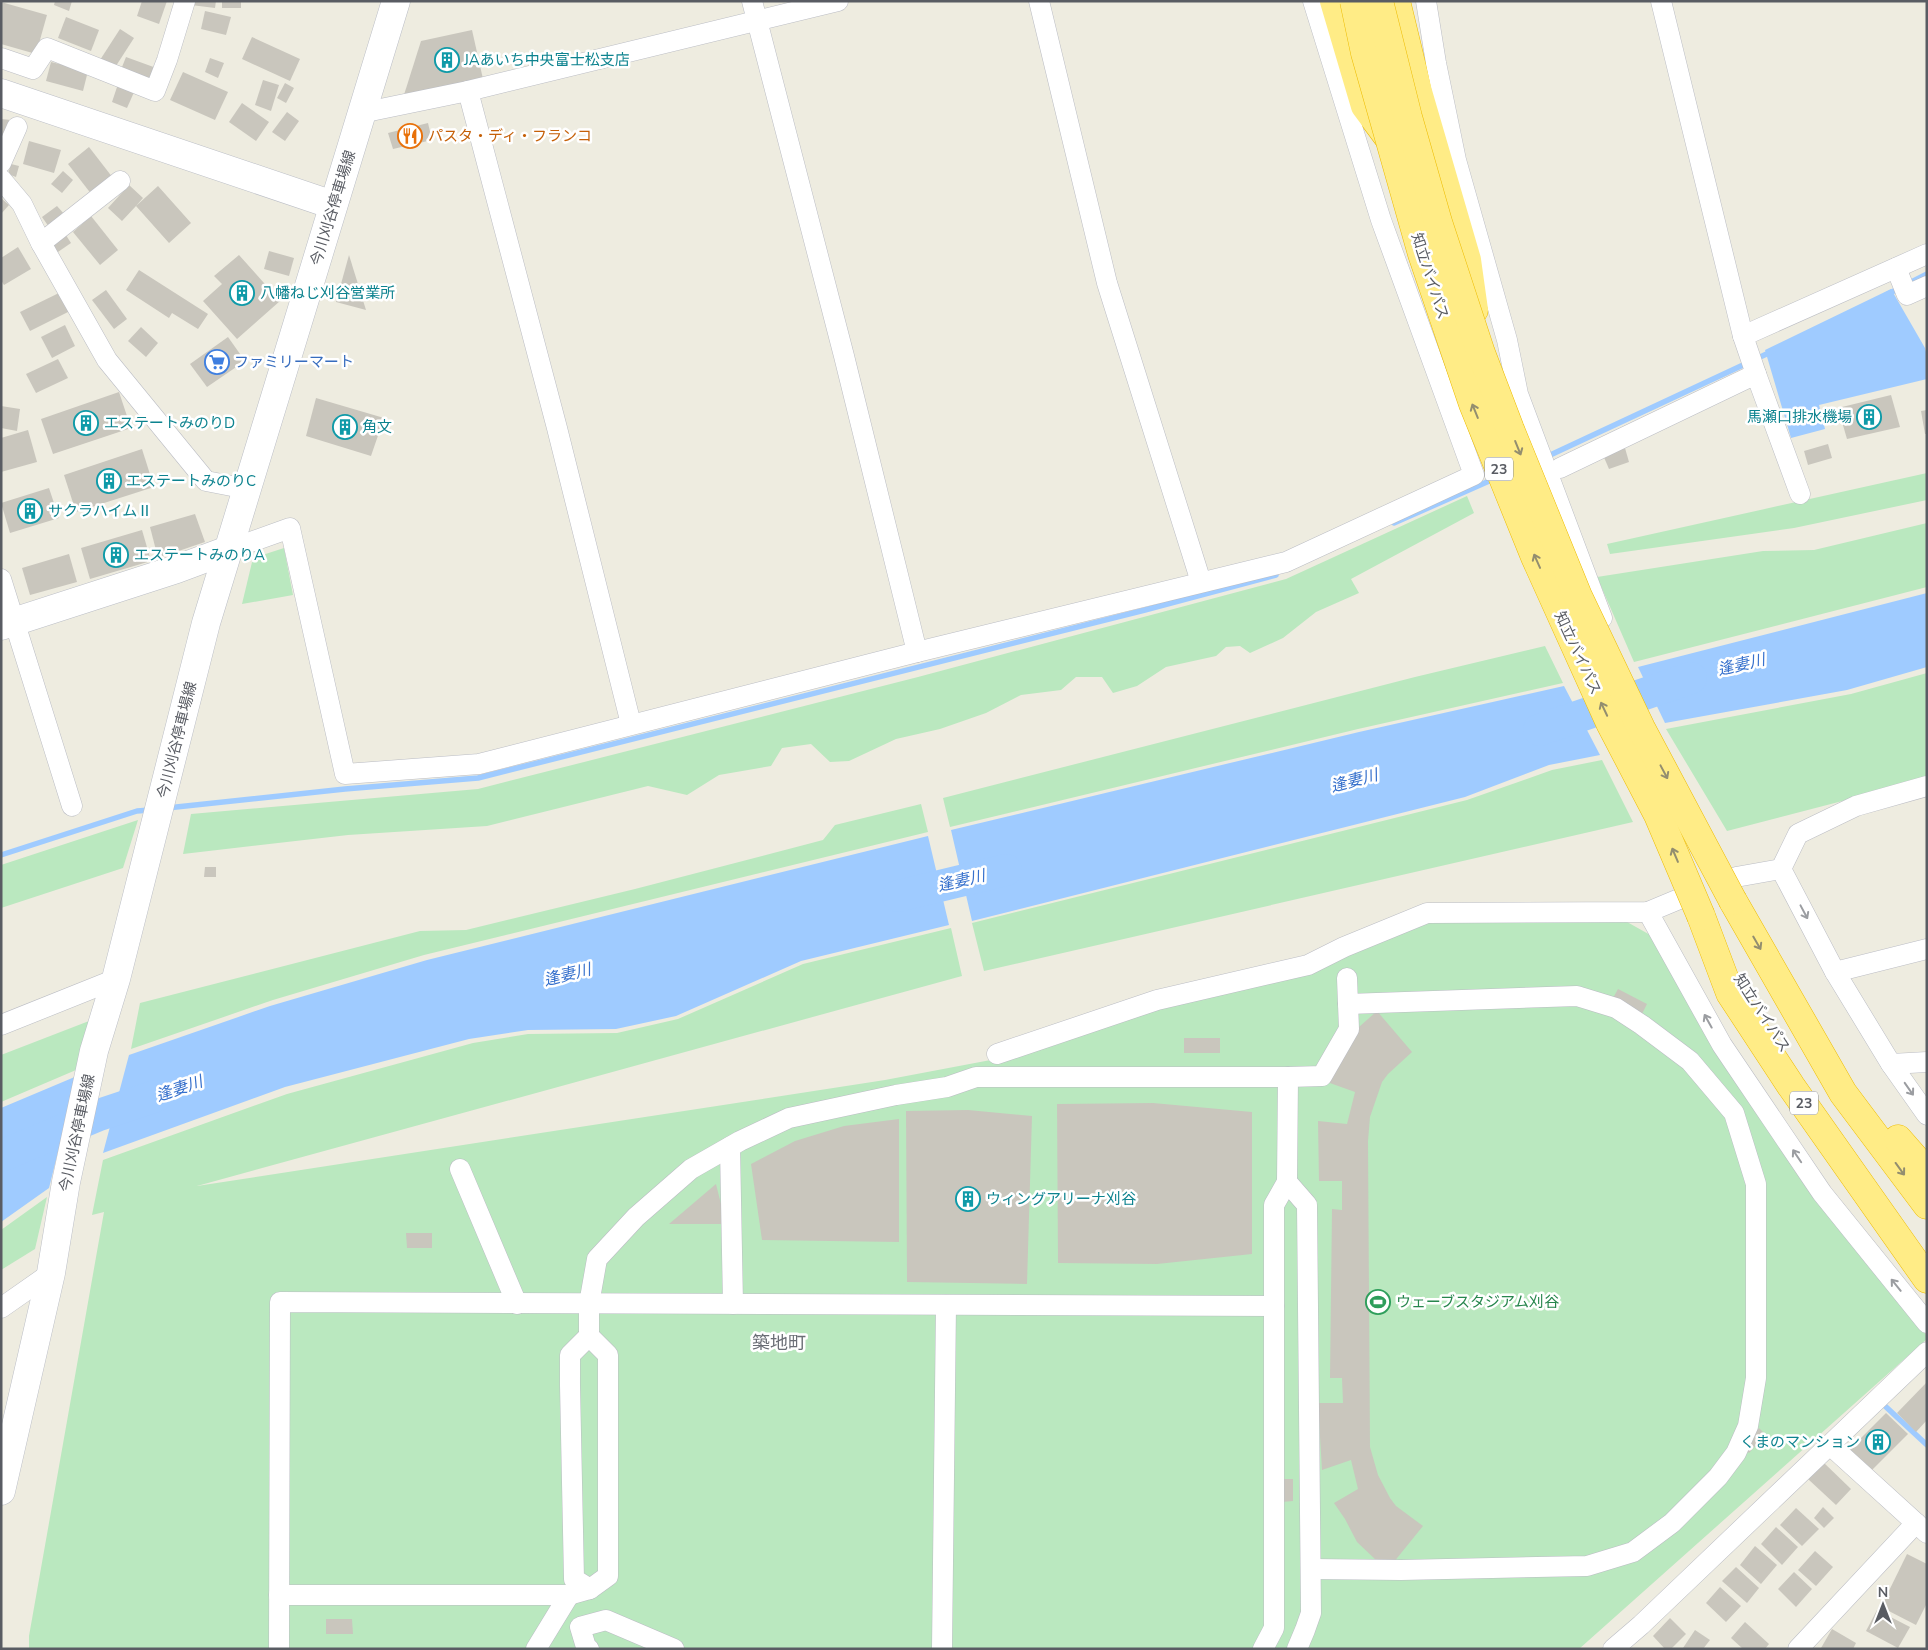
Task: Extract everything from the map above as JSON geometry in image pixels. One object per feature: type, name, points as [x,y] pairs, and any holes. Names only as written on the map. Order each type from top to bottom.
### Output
[{"type":"highway","points":[[1334,1],[1365,106],[1388,138]]},
{"type":"highway","name":"知立バイパス","points":[[1354,1],[1365,53],[1422,254],[1473,404],[1534,557],[1610,723],[1658,815],[1692,906],[1752,1001],[1849,1142],[1927,1246]]},
{"type":"highway","name":"知立バイパス","points":[[1379,1],[1408,117],[1438,222],[1481,353],[1578,596],[1641,728],[1735,889],[1843,1093],[1927,1205]]},
{"type":"highway","points":[[1396,1],[1418,92],[1467,260],[1481,353]]},
{"type":"highway","name":"23","points":[[1692,906],[1730,993],[1791,1086],[1927,1279]]},
{"type":"highway","points":[[1843,1093],[1897,1137],[1927,1172]]},
{"type":"main road","name":"今川刈谷停車場線","points":[[1,1491],[51,1273],[66,1182],[94,1051],[116,980],[205,628],[396,1]]},
{"type":"main road","points":[[1,93],[334,206]]},
{"type":"main road","points":[[8,624],[177,569],[228,550]]},
{"type":"street","points":[[1,58],[32,68],[47,48],[155,91],[167,60],[185,1]]},
{"type":"street","points":[[752,1],[917,652]]},
{"type":"street","points":[[361,114],[468,91],[838,1]]},
{"type":"street","points":[[1039,1],[1106,283],[1201,582]]},
{"type":"street","points":[[228,550],[290,528],[345,774],[479,764],[917,652],[1286,562],[1474,475],[1382,220],[1314,1]]},
{"type":"street","points":[[1426,1],[1436,63],[1456,160],[1507,340],[1518,394],[1600,614],[1660,736]]},
{"type":"street","points":[[1660,1],[1743,336],[1800,494]]},
{"type":"street","points":[[468,91],[557,428],[631,724]]},
{"type":"street","points":[[1,163],[17,128]]},
{"type":"street","points":[[1,179],[22,204],[41,243],[107,360],[206,481],[247,489]]},
{"type":"street","points":[[41,243],[120,180]]},
{"type":"street","points":[[1743,336],[1927,254]]},
{"type":"street","points":[[1896,268],[1907,295],[1927,286]]},
{"type":"street","points":[[1560,468],[1756,374]]},
{"type":"street","points":[[1,579],[8,624],[72,806]]},
{"type":"street","points":[[1735,889],[1781,869],[1798,834],[1856,806],[1927,786]]},
{"type":"street","points":[[1781,869],[1835,972],[1891,1064],[1927,1115]]},
{"type":"street","points":[[997,1054],[1157,1000],[1308,965],[1344,947],[1427,913],[1648,912],[1692,906]]},
{"type":"street","points":[[1648,912],[1722,1045],[1822,1193],[1927,1323]]},
{"type":"street","points":[[1835,972],[1927,949]]},
{"type":"street","points":[[590,1589],[574,1579],[570,1355],[589,1336],[589,1304],[597,1259],[636,1218],[691,1169],[730,1147],[789,1118],[896,1095],[947,1087],[976,1077],[1322,1076],[1350,1029],[1346,978]]},
{"type":"street","points":[[1,1025],[116,980]]},
{"type":"street","points":[[1311,1569],[1401,1570],[1587,1566],[1633,1552],[1672,1523],[1718,1477],[1736,1453],[1748,1426],[1756,1378],[1756,1184],[1734,1113],[1690,1061],[1616,1008],[1577,996],[1348,1004]]},
{"type":"street","points":[[1891,1064],[1927,1062]]},
{"type":"street","points":[[1263,1649],[1274,1628],[1274,1205],[1287,1182],[1288,1077]]},
{"type":"street","points":[[730,1147],[733,1304]]},
{"type":"street","points":[[460,1169],[517,1304]]},
{"type":"street","points":[[1287,1182],[1306,1205],[1311,1613],[1296,1649]]},
{"type":"street","points":[[1,1308],[51,1273]]},
{"type":"street","points":[[279,1649],[280,1302],[1274,1306]]},
{"type":"street","points":[[942,1649],[946,1305]]},
{"type":"street","points":[[279,1595],[569,1595],[590,1589],[608,1576],[608,1355],[589,1336]]},
{"type":"street","points":[[1613,1649],[1641,1625],[1927,1352]]},
{"type":"street","points":[[1798,1649],[1921,1528],[1830,1445]]},
{"type":"street","points":[[569,1595],[586,1647],[589,1649]]},
{"type":"street","points":[[536,1649],[569,1595]]},
{"type":"street","points":[[580,1627],[606,1620],[674,1649]]},
{"type":"green space","points":[[1927,473],[1927,500],[1794,528],[1610,554],[1607,544]]},
{"type":"green space","points":[[1467,496],[1474,513],[1351,579],[1359,593],[1316,612],[1283,638],[1250,653],[1240,646],[1226,647],[1216,656],[1166,667],[1137,686],[1113,693],[1102,677],[1076,677],[1061,690],[1021,695],[986,713],[940,729],[896,739],[849,761],[830,762],[811,744],[782,748],[771,766],[719,775],[687,795],[648,786],[487,826],[348,835],[183,854],[191,814],[478,789],[918,677],[1286,579]]},
{"type":"green space","points":[[1927,523],[1927,587],[1634,662],[1597,577],[1763,551],[1814,550]]},
{"type":"green space","points":[[284,548],[293,595],[242,604],[253,558]]},
{"type":"green space","points":[[1545,646],[1563,683],[1358,729],[950,827],[943,798],[1415,677]]},
{"type":"green space","points":[[1927,673],[1927,779],[1727,831],[1666,729],[1851,694]]},
{"type":"green space","points":[[1602,760],[1633,822],[984,971],[972,923],[1467,800],[1552,770]]},
{"type":"green space","points":[[921,804],[928,832],[424,955],[273,1000],[131,1049],[140,1003],[420,931],[466,930],[635,889],[823,840],[835,825]]},
{"type":"green space","points":[[138,820],[123,868],[1,908],[1,865]]},
{"type":"green space","points":[[1620,918],[1652,936],[1825,1205],[1927,1336],[1927,1339],[1579,1649],[29,1649],[29,1636],[104,1212],[92,1215],[103,1160],[287,1094],[473,1043],[528,1034],[617,1033],[678,1019],[803,964],[951,928],[962,976],[197,1186],[885,1080],[996,1059],[1426,921]]},
{"type":"green space","points":[[89,1021],[76,1070],[1,1102],[1,1055]]},
{"type":"green space","points":[[47,1197],[35,1249],[1,1270],[1,1230]]},
{"type":"water","points":[[1891,289],[1925,348],[1927,379],[1819,405],[1825,429],[1791,438],[1765,350]]},
{"type":"water","points":[[1927,593],[1927,667],[1847,690],[1665,723],[1638,667]]},
{"type":"water","points":[[1564,686],[1600,755],[1549,765],[1465,797],[972,921],[951,830],[1359,732]]},
{"type":"water","points":[[928,836],[949,925],[801,961],[676,1016],[616,1029],[528,1030],[469,1039],[285,1087],[103,1153],[129,1055],[270,1006],[427,960]]},
{"type":"water","points":[[77,1076],[49,1188],[1,1222],[1,1108]]},
{"type":"building","points":[[55,1],[72,1],[69,11],[54,5]]},
{"type":"building","points":[[142,1],[167,1],[159,24],[137,16]]},
{"type":"building","points":[[192,1],[216,1],[215,8],[191,5]]},
{"type":"building","points":[[222,1],[241,1],[241,8],[222,8]]},
{"type":"building","points":[[1,2],[47,15],[36,54],[1,44]]},
{"type":"building","points":[[205,11],[231,17],[226,35],[201,29]]},
{"type":"building","points":[[66,17],[99,30],[91,51],[58,38]]},
{"type":"building","points":[[120,29],[134,38],[114,69],[100,60]]},
{"type":"building","name":"JAあいち中央富士松支店","points":[[472,30],[483,79],[403,98],[421,41]]},
{"type":"building","points":[[252,37],[300,59],[290,81],[242,59]]},
{"type":"building","points":[[126,57],[159,69],[154,85],[120,72]]},
{"type":"building","points":[[210,58],[224,63],[218,78],[205,72]]},
{"type":"building","points":[[51,62],[88,71],[83,91],[46,81]]},
{"type":"building","points":[[183,72],[228,92],[215,120],[170,100]]},
{"type":"building","points":[[263,80],[279,85],[271,111],[255,105]]},
{"type":"building","points":[[285,83],[294,88],[286,103],[277,98]]},
{"type":"building","points":[[118,84],[135,90],[127,108],[112,102]]},
{"type":"building","points":[[242,103],[269,122],[256,141],[229,122]]},
{"type":"building","points":[[287,112],[299,121],[285,141],[272,132]]},
{"type":"building","points":[[1,119],[11,120],[1,145]]},
{"type":"building","name":"パスタ・ディ・フランコ","points":[[428,123],[432,140],[393,149],[388,133]]},
{"type":"building","points":[[29,141],[61,150],[54,173],[23,164]]},
{"type":"building","points":[[89,147],[113,178],[92,195],[68,164]]},
{"type":"building","points":[[11,164],[19,166],[16,177],[8,174]]},
{"type":"building","points":[[63,171],[73,180],[62,193],[51,184]]},
{"type":"building","points":[[129,185],[143,198],[122,221],[108,208]]},
{"type":"building","points":[[158,186],[191,223],[169,243],[136,206]]},
{"type":"building","points":[[1,198],[9,205],[1,214]]},
{"type":"building","points":[[57,206],[65,215],[49,227],[42,217]]},
{"type":"building","points":[[91,216],[118,250],[100,265],[73,232]]},
{"type":"building","points":[[64,232],[71,243],[55,254],[48,244]]},
{"type":"building","points":[[18,247],[31,269],[4,285],[1,280],[1,258]]},
{"type":"building","points":[[269,251],[294,258],[289,276],[264,269]]},
{"type":"building","name":"八幡ねじ刈谷営業所","points":[[239,255],[280,301],[237,339],[203,301],[222,284],[214,276]]},
{"type":"building","points":[[349,255],[366,310],[336,302]]},
{"type":"building","points":[[139,270],[208,314],[198,329],[172,313],[169,318],[126,290]]},
{"type":"building","points":[[106,290],[127,319],[114,329],[92,300]]},
{"type":"building","points":[[61,292],[70,311],[30,331],[20,312]]},
{"type":"building","points":[[65,325],[75,346],[52,358],[41,337]]},
{"type":"building","points":[[141,327],[158,343],[146,357],[128,341]]},
{"type":"building","name":"ファミリーマート","points":[[228,337],[245,361],[207,387],[190,364]]},
{"type":"building","points":[[58,359],[68,378],[36,393],[26,374]]},
{"type":"building","name":"エステートみのりD","points":[[119,392],[131,428],[53,454],[41,419]]},
{"type":"building","name":"馬瀬口排水機場","points":[[1891,395],[1900,427],[1847,439],[1838,408]]},
{"type":"building","name":"角文","points":[[316,398],[384,418],[371,456],[306,436]]},
{"type":"building","points":[[1,406],[20,409],[17,431],[1,428]]},
{"type":"building","points":[[1927,410],[1927,434],[1925,434],[1921,411]]},
{"type":"building","points":[[28,430],[37,462],[1,472],[1,438]]},
{"type":"building","points":[[1828,444],[1832,458],[1808,465],[1804,451]]},
{"type":"building","points":[[1625,448],[1629,462],[1609,469],[1603,455]]},
{"type":"building","name":"エステートみのりC","points":[[142,449],[154,487],[76,512],[64,475]]},
{"type":"building","name":"サクラハイムⅡ","points":[[49,488],[59,518],[10,533],[1,503]]},
{"type":"building","points":[[195,514],[205,542],[158,558],[150,527]]},
{"type":"building","name":"エステートみのりA","points":[[142,530],[151,561],[90,579],[81,548]]},
{"type":"building","points":[[69,554],[77,582],[30,595],[22,568]]},
{"type":"building","points":[[205,867],[216,867],[216,877],[204,877]]},
{"type":"building","points":[[1618,989],[1647,1004],[1641,1016],[1612,1000]]},
{"type":"building","points":[[1377,1011],[1412,1052],[1382,1082],[1370,1117],[1368,1141],[1370,1447],[1378,1475],[1390,1498],[1396,1506],[1423,1526],[1389,1568],[1376,1560],[1357,1542],[1334,1503],[1358,1489],[1351,1460],[1322,1470],[1318,1403],[1343,1403],[1342,1378],[1330,1378],[1332,1209],[1342,1210],[1342,1181],[1319,1181],[1318,1121],[1347,1124],[1355,1092],[1327,1082],[1341,1052],[1359,1027]]},
{"type":"building","points":[[1184,1038],[1220,1038],[1220,1053],[1184,1053]]},
{"type":"building","points":[[1153,1103],[1252,1112],[1252,1254],[1157,1264],[1058,1263],[1057,1104]]},
{"type":"building","name":"ウィングアリーナ刈谷","points":[[968,1110],[1032,1116],[1027,1284],[907,1282],[906,1111]]},
{"type":"building","points":[[899,1119],[899,1242],[762,1240],[751,1164],[795,1141],[844,1126]]},
{"type":"building","points":[[716,1184],[726,1224],[669,1224]]},
{"type":"building","points":[[406,1233],[432,1233],[432,1248],[407,1248]]},
{"type":"building","points":[[1927,1382],[1927,1420],[1916,1432],[1897,1413]]},
{"type":"building","name":"くまのマンション","points":[[1886,1413],[1908,1434],[1871,1471],[1849,1450]]},
{"type":"building","points":[[1759,1428],[1766,1435],[1749,1453],[1742,1446]]},
{"type":"building","points":[[1823,1462],[1851,1489],[1836,1505],[1808,1479]]},
{"type":"building","points":[[1281,1479],[1293,1479],[1293,1501],[1282,1502]]},
{"type":"building","points":[[1823,1507],[1834,1518],[1824,1528],[1814,1518]]},
{"type":"building","points":[[1796,1508],[1819,1529],[1802,1546],[1780,1525]]},
{"type":"building","points":[[1776,1527],[1798,1547],[1782,1565],[1761,1544]]},
{"type":"building","points":[[1755,1546],[1777,1565],[1761,1584],[1740,1565]]},
{"type":"building","points":[[1815,1551],[1833,1567],[1816,1586],[1798,1570]]},
{"type":"building","points":[[1907,1554],[1927,1564],[1927,1603],[1916,1625],[1881,1607]]},
{"type":"building","points":[[1736,1567],[1759,1588],[1747,1603],[1722,1581]]},
{"type":"building","points":[[1794,1572],[1812,1589],[1796,1607],[1778,1589]]},
{"type":"building","points":[[1720,1587],[1741,1606],[1726,1622],[1706,1603]]},
{"type":"building","points":[[1877,1610],[1910,1627],[1898,1648],[1866,1631]]},
{"type":"building","points":[[1670,1618],[1686,1634],[1671,1649],[1665,1649],[1653,1636]]},
{"type":"building","points":[[326,1619],[352,1619],[353,1634],[326,1634]]},
{"type":"building","points":[[1745,1622],[1769,1644],[1765,1649],[1743,1649],[1731,1638]]},
{"type":"building","points":[[1832,1629],[1856,1643],[1853,1649],[1821,1648]]},
{"type":"building","points":[[1695,1630],[1710,1640],[1703,1649],[1684,1649],[1683,1648]]},
{"type":"waterway","points":[[1886,295],[1927,274]]},
{"type":"waterway","points":[[1546,457],[1773,351]]},
{"type":"waterway","points":[[1394,523],[1496,478]]},
{"type":"waterway","points":[[167,808],[345,789],[478,778],[1145,610],[1276,575]]},
{"type":"waterway","name":"逢妻川","points":[[1539,730],[1691,678]]},
{"type":"waterway","points":[[1,855],[137,811],[150,810]]},
{"type":"waterway","name":"逢妻川","points":[[898,896],[1006,870]]},
{"type":"waterway","name":"逢妻川","points":[[1,1156],[99,1115],[156,1096]]},
{"type":"waterway","points":[[1885,1406],[1927,1445]]},
{"type":"tunnel","points":[[1684,897],[1736,877]]},
{"type":"place","name":"JAあいち中央富士松支店","points":[[447,60]]},
{"type":"place","name":"パスタ・ディ・フランコ","points":[[410,136]]},
{"type":"place","name":"八幡ねじ刈谷営業所","points":[[242,293]]},
{"type":"place","name":"ファミリーマート","points":[[217,362]]},
{"type":"place","name":"馬瀬口排水機場","points":[[1869,417]]},
{"type":"place","name":"エステートみのりD","points":[[86,423]]},
{"type":"place","name":"角文","points":[[345,427]]},
{"type":"place","name":"エステートみのりC","points":[[109,481]]},
{"type":"place","name":"サクラハイムⅡ","points":[[30,511]]},
{"type":"place","name":"エステートみのりA","points":[[116,555]]},
{"type":"place","name":"ウィングアリーナ刈谷","points":[[968,1199]]},
{"type":"place","name":"ウェーブスタジアム刈谷","points":[[1378,1302]]},
{"type":"place","name":"くまのマンション","points":[[1878,1442]]},
{"type":"district","name":"築地町","points":[[779,1343]]}]
